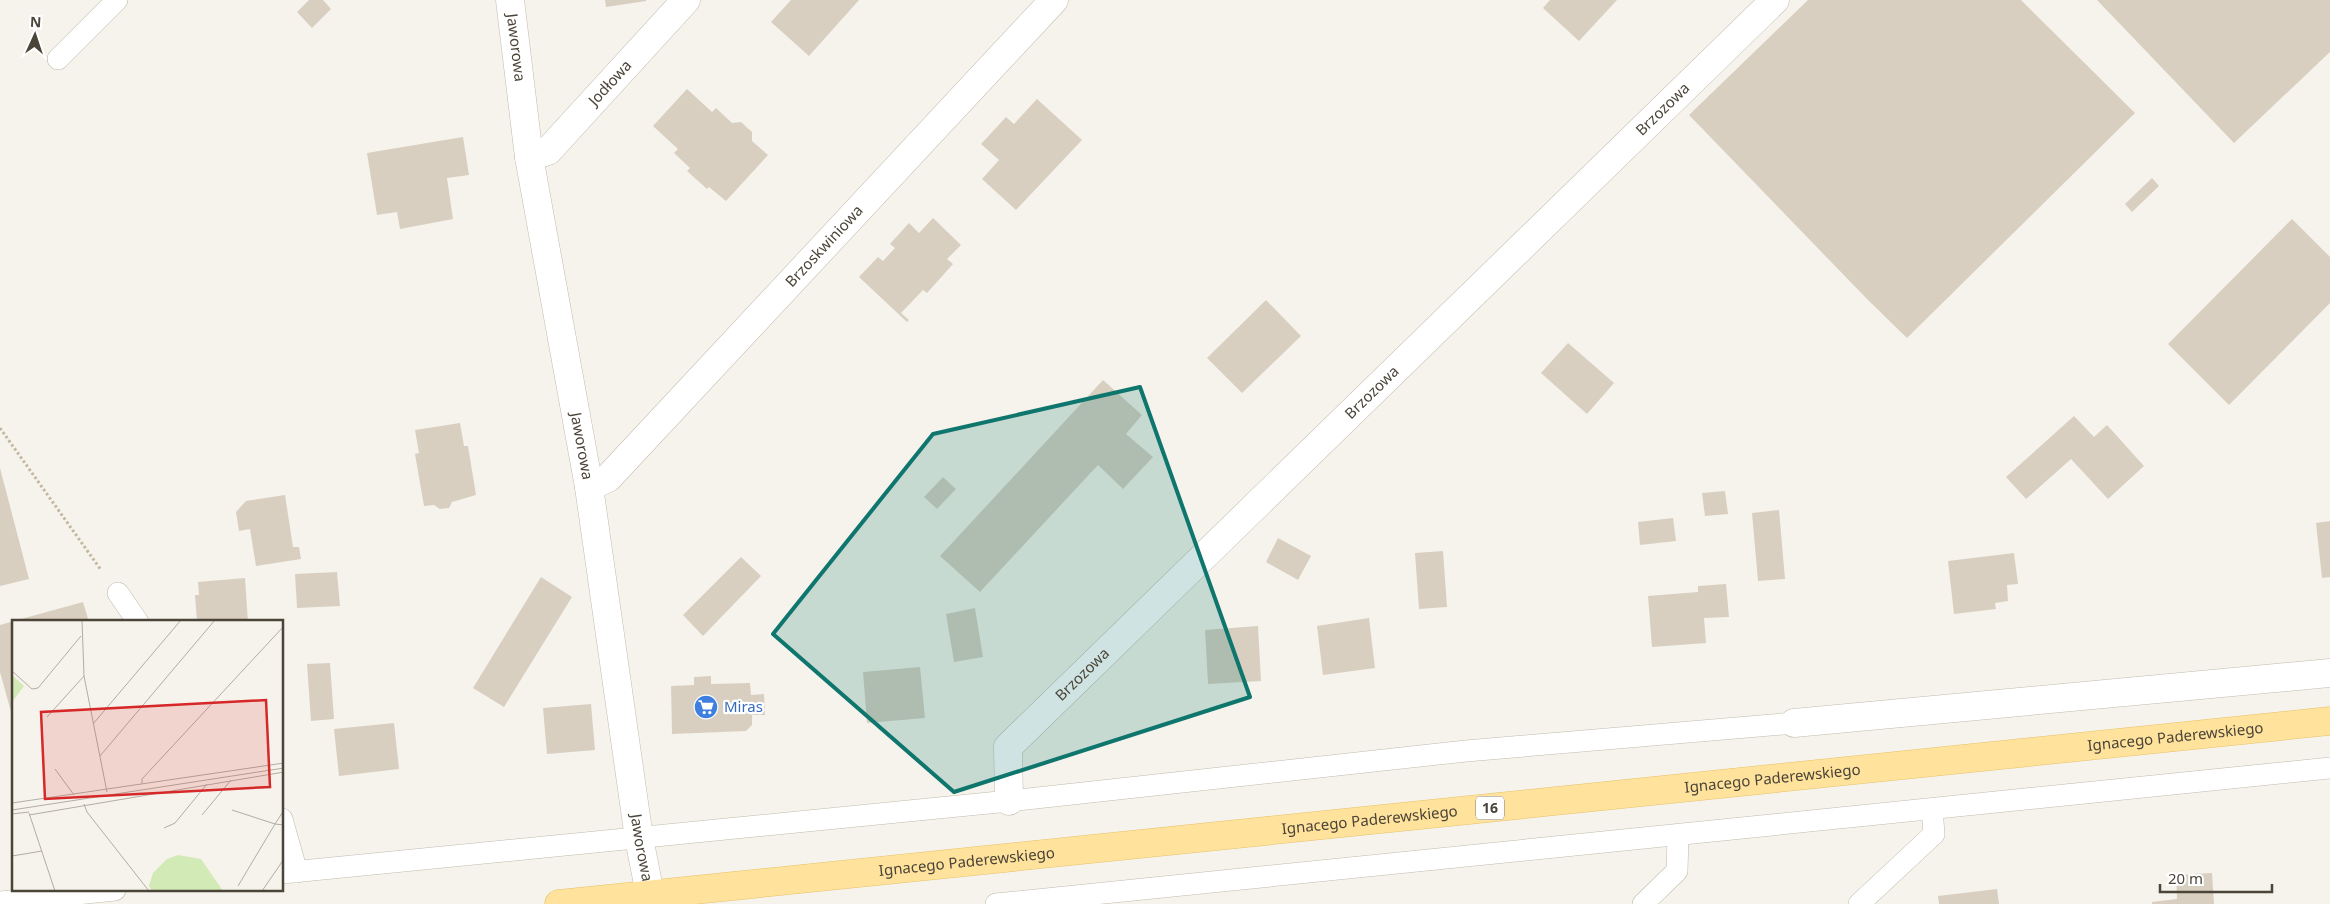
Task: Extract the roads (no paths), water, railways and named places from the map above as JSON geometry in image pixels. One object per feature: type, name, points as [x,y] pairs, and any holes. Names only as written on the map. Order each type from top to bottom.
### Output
[{"type":"main road","name":"Ignacego Paderewskiego","points":[[559,904],[2330,721]]},
{"type":"street","name":"Jaworowa","points":[[510,0],[529,156],[589,487],[639,838],[650,894]]},
{"type":"street","name":"Jodłowa","points":[[529,156],[548,151],[686,0]]},
{"type":"street","name":"Brzoskwiniowa","points":[[589,487],[608,478],[1054,0]]},
{"type":"street","name":"Brzozowa","points":[[1009,801],[1008,747],[1775,0]]},
{"type":"street","points":[[1794,723],[2330,673]]},
{"type":"lane","points":[[58,59],[117,0]]},
{"type":"lane","points":[[118,593],[137,620]]},
{"type":"lane","points":[[284,832],[290,872],[1009,801],[1466,752],[1794,723]]},
{"type":"lane","points":[[996,904],[1678,836],[2330,768]]},
{"type":"lane","points":[[1859,904],[1934,834],[1932,809]]},
{"type":"lane","points":[[1643,904],[1677,871],[1678,836]]},
{"type":"lane","points":[[0,902],[96,892]]},
{"type":"place","name":"Miras","points":[[706,707]]}]
